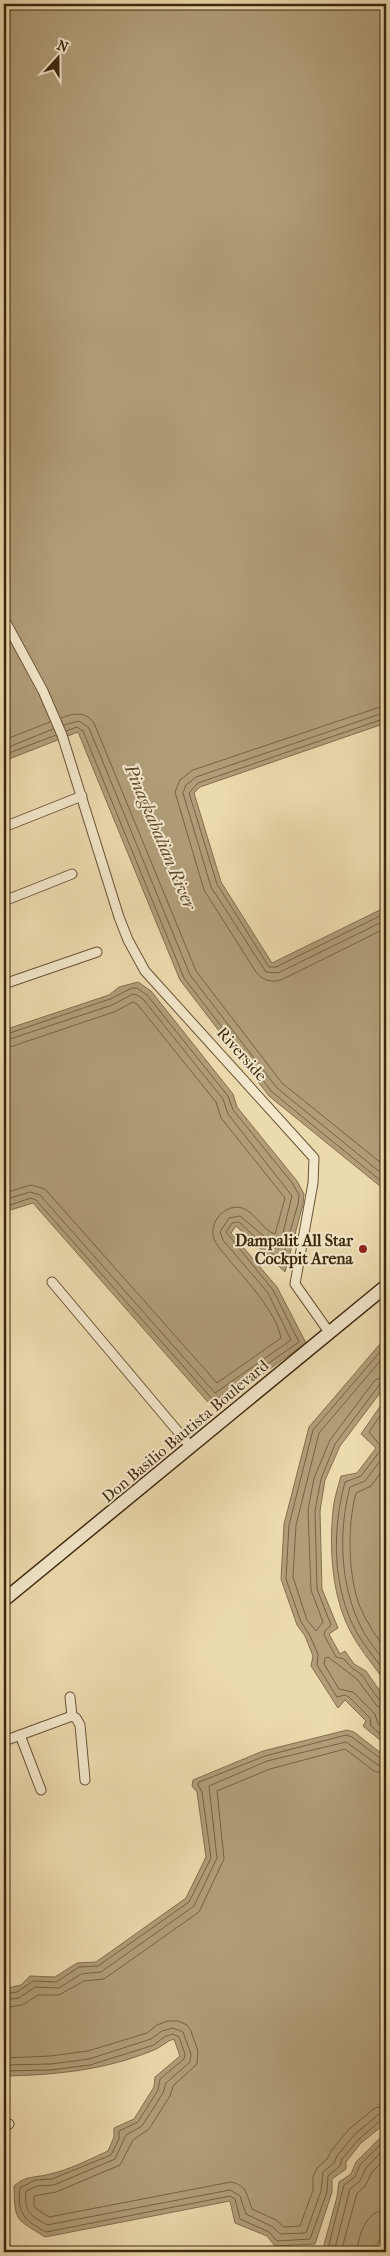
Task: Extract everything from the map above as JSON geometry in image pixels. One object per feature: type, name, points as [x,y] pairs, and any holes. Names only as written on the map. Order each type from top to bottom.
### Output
[{"type":"main road","name":"Don Basilio Bautista Boulevard","points":[[4,1600],[386,1286]]},
{"type":"street","points":[[4,619],[43,691],[62,735],[82,796],[4,827]]},
{"type":"street","name":"Riverside","points":[[82,796],[119,917],[128,940],[145,971],[314,1158],[313,1183],[295,1284],[329,1332]]},
{"type":"street","points":[[4,901],[72,874]]},
{"type":"street","points":[[4,984],[97,952]]},
{"type":"street","points":[[52,1282],[191,1446]]},
{"type":"street","points":[[70,1697],[72,1716],[80,1724],[85,1780]]},
{"type":"street","points":[[4,1741],[72,1716]]},
{"type":"street","points":[[20,1735],[41,1790]]},
{"type":"water","name":"Pinagkabalian River","points":[[4,4],[386,4],[386,723],[200,787],[194,793],[221,882],[272,963],[386,907],[386,1191],[269,1096],[180,980],[78,732],[4,761]]},
{"type":"water","points":[[138,982],[151,991],[233,1094],[237,1107],[297,1181],[304,1194],[285,1272],[236,1226],[231,1233],[277,1287],[306,1343],[214,1409],[33,1203],[4,1212],[4,1030],[109,995],[119,987]]},
{"type":"water","points":[[386,1337],[386,1385],[340,1446],[325,1480],[320,1511],[322,1589],[338,1628],[329,1634],[340,1654],[345,1651],[354,1664],[366,1671],[386,1700],[386,1745],[363,1726],[366,1721],[345,1700],[338,1708],[311,1666],[313,1656],[305,1636],[297,1625],[281,1579],[284,1524],[309,1427]]},
{"type":"water","points":[[386,1398],[386,1683],[360,1648],[340,1607],[336,1591],[331,1542],[334,1506],[341,1476],[357,1473],[376,1448],[361,1434]]},
{"type":"water","points":[[347,1730],[354,1732],[386,1757],[386,2123],[361,2143],[346,2162],[346,2169],[332,2179],[332,2192],[315,2244],[275,2246],[267,2236],[235,2223],[230,2201],[45,2237],[19,2218],[16,2213],[14,2186],[27,2178],[65,2170],[108,2151],[114,2137],[114,2128],[134,2119],[154,2087],[155,2077],[180,2056],[174,2039],[157,2049],[136,2057],[99,2067],[62,2073],[4,2076],[4,1989],[21,1985],[30,1976],[55,1977],[77,1963],[96,1962],[186,1898],[206,1857],[197,1792],[192,1786],[193,1780],[263,1751]]},
{"type":"water","points":[[386,2132],[386,2223],[375,2252],[322,2252],[337,2197],[339,2182],[351,2174],[356,2162]]},
{"type":"place","name":"Dampalit All Star Cockpit Arena","points":[[363,1249]]}]
